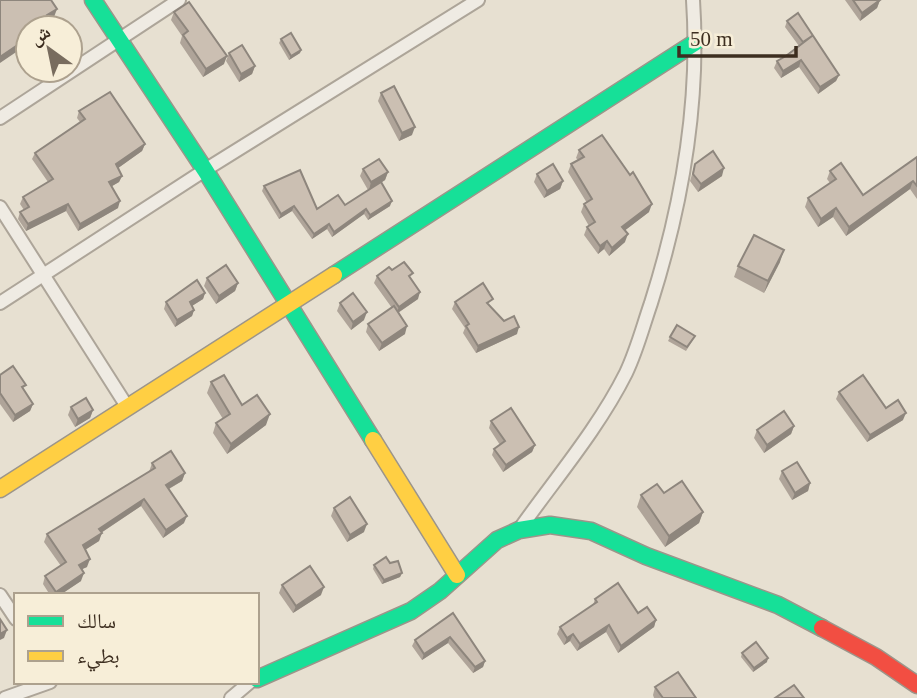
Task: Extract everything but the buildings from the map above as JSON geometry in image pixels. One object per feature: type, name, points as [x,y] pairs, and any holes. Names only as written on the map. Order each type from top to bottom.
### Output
[{"type":"street","points":[[93,0],[205,170],[457,575]]},
{"type":"street","points":[[0,118],[180,0]]},
{"type":"street","points":[[0,303],[205,170],[478,0]]},
{"type":"street","points":[[519,530],[609,405],[635,352],[663,262],[680,191],[691,116],[696,42],[693,0]]},
{"type":"street","points":[[0,489],[696,42]]},
{"type":"street","points":[[0,207],[128,408]]},
{"type":"street","points":[[259,678],[411,611],[497,540],[519,530],[550,525],[591,531],[778,605],[876,657],[917,685]]},
{"type":"street","points":[[0,595],[14,616]]},
{"type":"street","points":[[5,698],[44,684]]},
{"type":"street","points":[[231,698],[248,684]]},
{"type":"traffic: fast","points":[[93,0],[205,170],[373,440]]},
{"type":"traffic: fast","points":[[334,275],[696,42]]},
{"type":"traffic: fast","points":[[259,678],[411,611],[440,591],[497,540],[519,530],[550,525],[591,531],[646,556],[778,605],[822,628]]},
{"type":"traffic: slow","points":[[0,489],[334,275]]},
{"type":"traffic: slow","points":[[373,440],[457,575]]},
{"type":"traffic: jam","points":[[822,628],[876,657],[917,685]]}]
